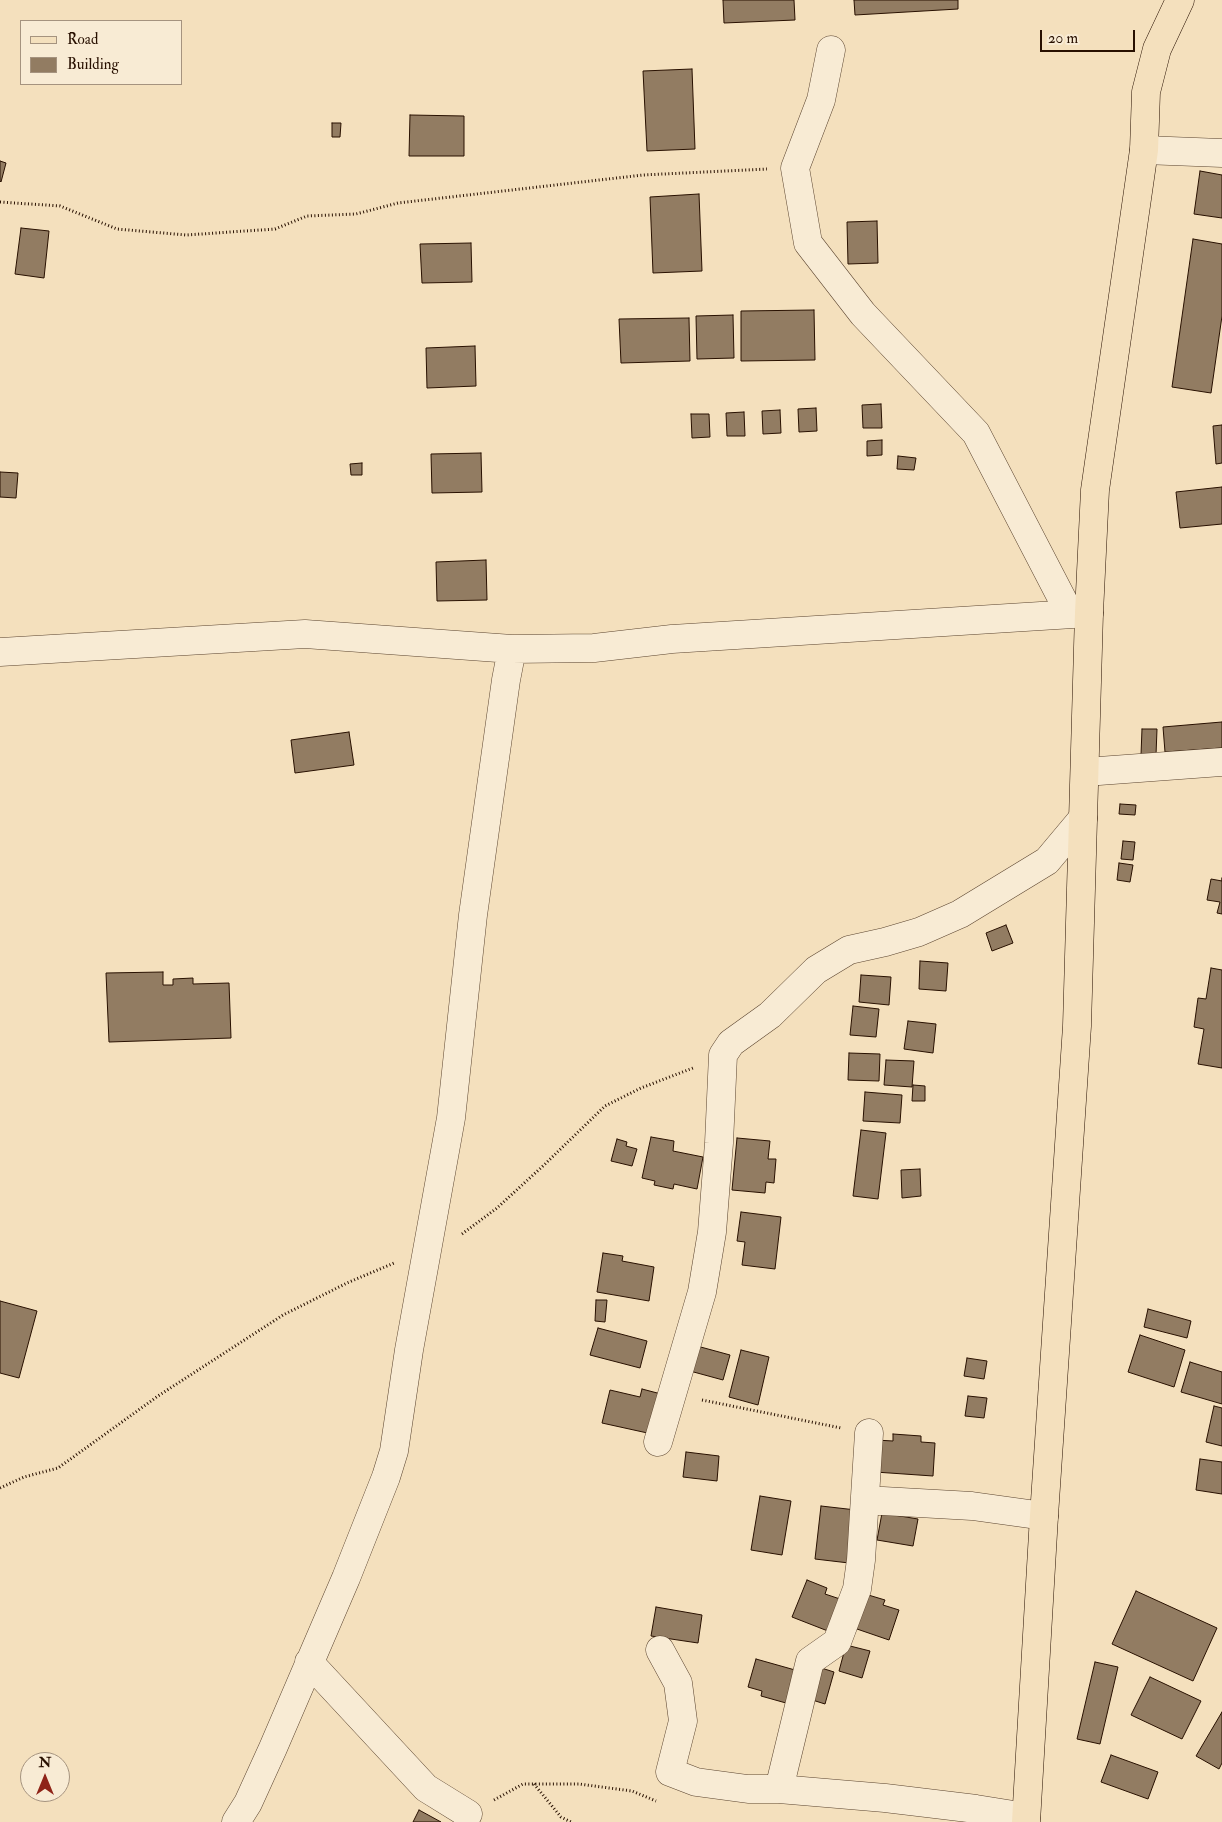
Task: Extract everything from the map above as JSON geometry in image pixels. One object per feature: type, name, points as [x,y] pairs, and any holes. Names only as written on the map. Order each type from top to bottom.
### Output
[{"type":"main road","points":[[1026,1819],[1076,1026],[1085,772],[1080,614],[1095,490],[1144,150],[1146,92],[1157,49],[1180,0]]},
{"type":"street","points":[[0,652],[305,634],[512,649],[594,648],[672,639],[1080,614],[976,434],[863,314],[808,243],[795,168],[820,100],[831,50]]},
{"type":"street","points":[[1144,150],[1222,153]]},
{"type":"street","points":[[236,1822],[248,1804],[346,1578],[386,1477],[394,1451],[409,1350],[452,1118],[473,915],[512,649]]},
{"type":"street","points":[[1085,772],[1222,762]]},
{"type":"street","points":[[658,1442],[702,1292],[712,1232],[724,1055],[731,1043],[770,1015],[816,970],[849,950],[911,934],[960,914],[1047,861],[1083,818]]},
{"type":"street","points":[[779,1789],[810,1661],[837,1642],[857,1589],[861,1560],[868,1433]]},
{"type":"street","points":[[865,1500],[972,1506],[1044,1516]]},
{"type":"street","points":[[660,1650],[678,1683],[683,1721],[670,1772],[696,1782],[748,1789],[779,1789],[885,1798],[976,1809],[1026,1819]]},
{"type":"street","points":[[309,1662],[426,1788],[468,1814]]},
{"type":"path","points":[[0,202],[60,206],[117,229],[186,235],[275,229],[307,216],[356,214],[398,203],[644,175],[795,168]]},
{"type":"path","points":[[0,1488],[24,1477],[58,1468],[158,1396],[283,1315],[390,1264],[428,1251],[455,1239],[497,1208],[605,1106],[641,1088],[724,1055]]},
{"type":"path","points":[[672,1394],[868,1433]]},
{"type":"path","points":[[468,1814],[523,1784],[580,1784],[632,1791],[671,1807],[696,1782]]},
{"type":"path","points":[[534,1784],[561,1817],[571,1822]]},
{"type":"building","points":[[723,0],[794,0],[795,20],[724,23]]},
{"type":"building","points":[[854,0],[958,0],[958,9],[855,15]]},
{"type":"building","points":[[692,69],[695,149],[647,151],[643,71]]},
{"type":"building","points":[[410,115],[464,116],[464,156],[409,156]]},
{"type":"building","points":[[332,123],[341,123],[340,137],[332,137]]},
{"type":"building","points":[[0,161],[6,163],[1,182],[0,181]]},
{"type":"building","points":[[1200,171],[1222,175],[1222,218],[1194,214]]},
{"type":"building","points":[[699,194],[702,271],[653,273],[650,197]]},
{"type":"building","points":[[877,221],[878,263],[848,264],[847,222]]},
{"type":"building","points":[[21,228],[49,231],[44,278],[15,274]]},
{"type":"building","points":[[1193,239],[1222,244],[1222,316],[1211,393],[1172,387]]},
{"type":"building","points":[[471,243],[472,282],[422,283],[420,244]]},
{"type":"building","points":[[814,310],[815,360],[741,361],[741,311]]},
{"type":"building","points":[[733,315],[734,358],[697,359],[696,316]]},
{"type":"building","points":[[689,318],[690,361],[621,363],[619,319]]},
{"type":"building","points":[[475,346],[476,386],[427,388],[426,348]]},
{"type":"building","points":[[881,404],[882,428],[863,428],[862,405]]},
{"type":"building","points":[[816,408],[817,431],[799,432],[798,409]]},
{"type":"building","points":[[780,410],[781,433],[763,434],[762,411]]},
{"type":"building","points":[[744,412],[745,436],[727,436],[726,413]]},
{"type":"building","points":[[691,414],[709,414],[710,437],[692,438]]},
{"type":"building","points":[[1222,425],[1222,463],[1216,464],[1213,426]]},
{"type":"building","points":[[882,440],[882,455],[867,456],[867,441]]},
{"type":"building","points":[[481,453],[482,492],[432,493],[431,454]]},
{"type":"building","points":[[898,456],[916,458],[914,470],[897,469]]},
{"type":"building","points":[[362,463],[362,475],[351,475],[350,464]]},
{"type":"building","points":[[0,472],[18,473],[16,498],[0,497]]},
{"type":"building","points":[[1222,487],[1222,524],[1180,528],[1176,492]]},
{"type":"building","points":[[486,560],[487,600],[437,601],[436,562]]},
{"type":"building","points":[[1222,722],[1222,748],[1165,752],[1163,727]]},
{"type":"building","points":[[1142,729],[1157,729],[1156,755],[1141,755]]},
{"type":"building","points":[[349,732],[354,765],[295,773],[291,740]]},
{"type":"building","points":[[1120,804],[1136,805],[1135,815],[1119,814]]},
{"type":"building","points":[[1123,841],[1135,842],[1133,860],[1121,859]]},
{"type":"building","points":[[1119,863],[1133,865],[1130,882],[1117,880]]},
{"type":"building","points":[[1211,879],[1222,881],[1222,914],[1217,913],[1220,902],[1207,900]]},
{"type":"building","points":[[1006,925],[1013,943],[992,951],[986,933]]},
{"type":"building","points":[[920,961],[948,963],[946,991],[919,989]]},
{"type":"building","points":[[1211,968],[1222,970],[1222,1068],[1198,1064],[1204,1029],[1194,1027],[1198,998],[1206,999]]},
{"type":"building","points":[[163,972],[163,985],[173,985],[173,979],[193,978],[193,984],[229,983],[231,1038],[109,1042],[106,973]]},
{"type":"building","points":[[861,975],[891,977],[889,1005],[859,1002]]},
{"type":"building","points":[[853,1006],[879,1009],[876,1037],[850,1035]]},
{"type":"building","points":[[908,1021],[936,1024],[933,1053],[904,1049]]},
{"type":"building","points":[[849,1053],[880,1054],[879,1081],[848,1080]]},
{"type":"building","points":[[886,1060],[914,1061],[912,1087],[884,1085]]},
{"type":"building","points":[[913,1085],[925,1086],[925,1101],[912,1101]]},
{"type":"building","points":[[865,1092],[902,1095],[900,1123],[863,1121]]},
{"type":"building","points":[[861,1130],[886,1133],[878,1199],[853,1196]]},
{"type":"building","points":[[651,1137],[674,1141],[673,1151],[703,1157],[697,1189],[674,1184],[673,1189],[654,1185],[655,1181],[642,1178]]},
{"type":"building","points":[[737,1138],[770,1141],[768,1159],[776,1159],[774,1183],[766,1182],[765,1193],[732,1190]]},
{"type":"building","points":[[617,1139],[627,1142],[626,1146],[637,1149],[632,1166],[611,1161]]},
{"type":"building","points":[[920,1169],[921,1196],[902,1198],[901,1170]]},
{"type":"building","points":[[741,1212],[781,1217],[775,1269],[742,1265],[745,1242],[737,1241]]},
{"type":"building","points":[[603,1253],[623,1256],[622,1261],[654,1267],[649,1301],[597,1292]]},
{"type":"building","points":[[596,1300],[607,1300],[605,1322],[595,1321]]},
{"type":"building","points":[[0,1301],[37,1311],[19,1378],[0,1373]]},
{"type":"building","points":[[1148,1309],[1191,1321],[1187,1338],[1144,1327]]},
{"type":"building","points":[[598,1328],[647,1341],[640,1368],[590,1355]]},
{"type":"building","points":[[1140,1335],[1185,1350],[1174,1387],[1128,1372]]},
{"type":"building","points":[[697,1346],[730,1355],[723,1380],[690,1371]]},
{"type":"building","points":[[741,1350],[769,1357],[758,1405],[729,1397]]},
{"type":"building","points":[[967,1358],[987,1361],[984,1379],[964,1376]]},
{"type":"building","points":[[1190,1362],[1222,1372],[1222,1404],[1181,1392]]},
{"type":"building","points":[[642,1389],[661,1394],[652,1434],[602,1423],[610,1390],[640,1397]]},
{"type":"building","points":[[968,1396],[987,1398],[984,1418],[965,1416]]},
{"type":"building","points":[[1214,1406],[1222,1408],[1222,1446],[1206,1442]]},
{"type":"building","points":[[893,1434],[921,1436],[921,1442],[935,1443],[933,1476],[875,1472],[876,1440],[893,1441]]},
{"type":"building","points":[[686,1452],[719,1456],[717,1481],[683,1477]]},
{"type":"building","points":[[1200,1459],[1222,1462],[1222,1494],[1196,1490]]},
{"type":"building","points":[[760,1496],[791,1501],[782,1555],[751,1550]]},
{"type":"building","points":[[821,1506],[856,1510],[849,1563],[815,1559]]},
{"type":"building","points":[[882,1513],[918,1519],[913,1546],[877,1540]]},
{"type":"building","points":[[807,1580],[827,1588],[825,1594],[846,1601],[833,1633],[792,1617]]},
{"type":"building","points":[[1136,1591],[1217,1628],[1193,1681],[1112,1644]]},
{"type":"building","points":[[865,1594],[885,1600],[883,1605],[899,1610],[889,1640],[854,1628]]},
{"type":"building","points":[[656,1607],[702,1615],[698,1643],[651,1636]]},
{"type":"building","points":[[846,1645],[870,1651],[862,1678],[839,1671]]},
{"type":"building","points":[[756,1659],[795,1670],[786,1703],[761,1696],[762,1691],[748,1687]]},
{"type":"building","points":[[1095,1662],[1118,1667],[1100,1744],[1077,1739]]},
{"type":"building","points":[[815,1666],[834,1672],[825,1704],[806,1698]]},
{"type":"building","points":[[1150,1677],[1201,1701],[1182,1739],[1131,1715]]},
{"type":"building","points":[[1222,1712],[1222,1763],[1219,1769],[1196,1756]]},
{"type":"building","points":[[1111,1755],[1158,1772],[1148,1799],[1101,1782]]},
{"type":"building","points":[[419,1810],[441,1822],[413,1822]]}]
